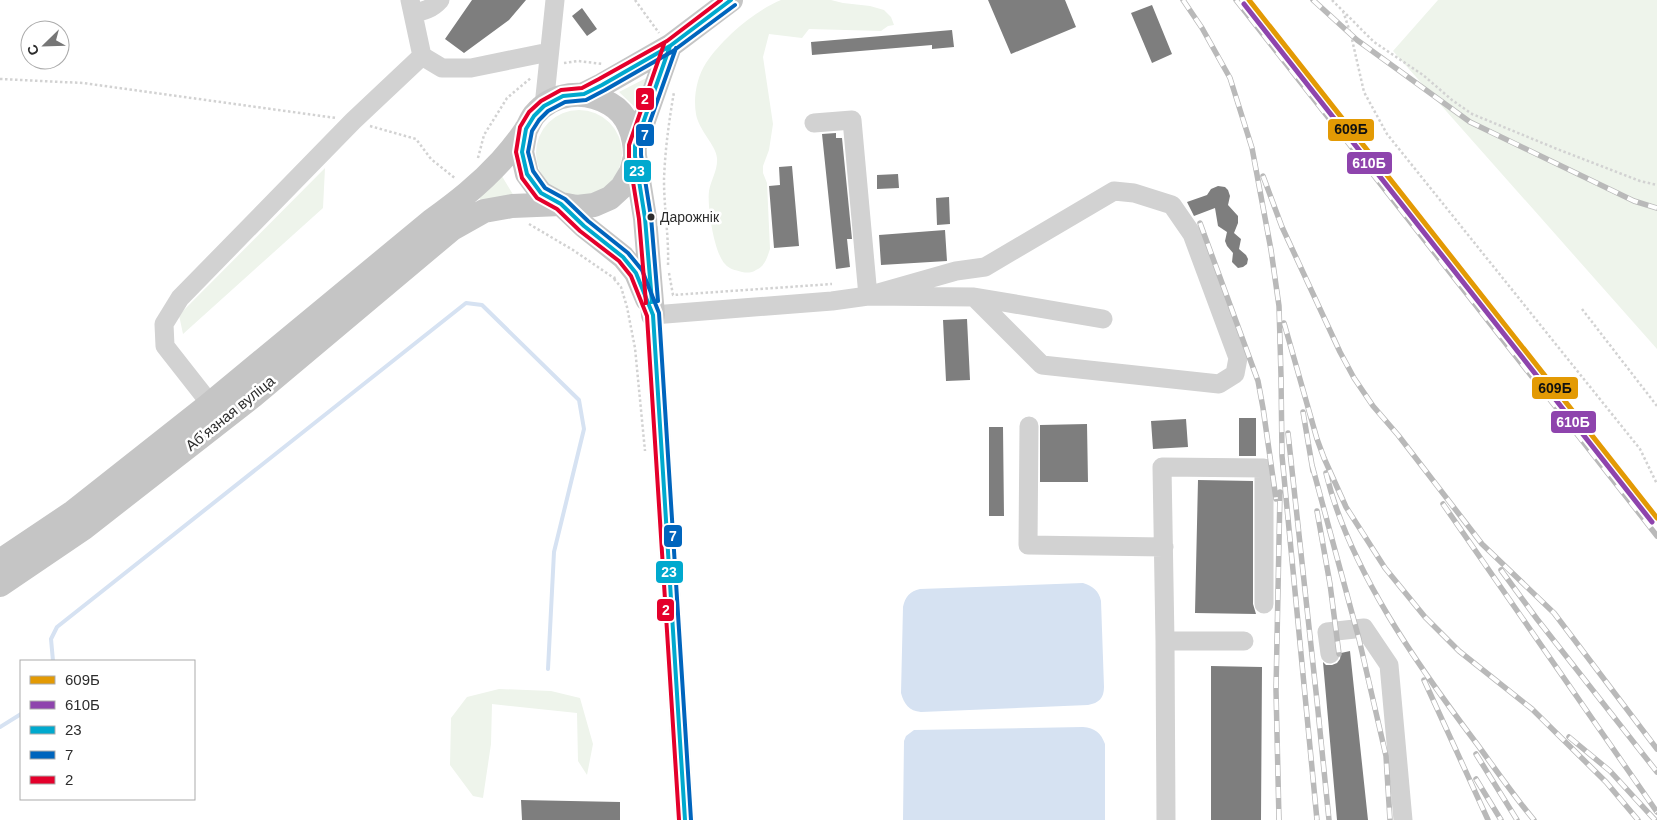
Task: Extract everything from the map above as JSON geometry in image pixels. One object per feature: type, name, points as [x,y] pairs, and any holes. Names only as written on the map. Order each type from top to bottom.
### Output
[{"type":"main road","points":[[584,94],[602,85],[662,42],[731,0]]},
{"type":"main road","points":[[442,225],[484,211],[512,206],[561,204],[578,207],[594,205],[610,198],[622,187],[631,172],[662,42]]},
{"type":"main road","points":[[442,225],[470,192],[502,160],[534,116],[544,106],[563,96],[584,94],[599,98],[613,105],[632,130],[645,218],[653,315]]},
{"type":"main road","points":[[526,129],[522,152],[527,174],[541,193],[561,204],[584,226],[623,257],[625,276],[653,315]]},
{"type":"main road","name":"Абʼязная вуліца","points":[[0,561],[73,512],[206,406],[442,225]]},
{"type":"main road","name":"Абʼязная вуліца","points":[[0,586],[84,528],[252,396],[442,225]]},
{"type":"street","points":[[411,6],[426,11],[440,0]]},
{"type":"street","points":[[544,106],[555,0]]},
{"type":"street","points":[[411,6],[422,56],[442,68],[471,68],[548,59]]},
{"type":"street","points":[[205,397],[165,346],[164,324],[180,298],[354,121],[422,56]]},
{"type":"street","points":[[814,123],[852,120],[868,296]]},
{"type":"street","points":[[685,820],[653,315],[832,301],[868,296],[956,271],[985,267],[1114,191],[1134,192],[1172,205],[1192,234],[1238,358],[1235,374],[1219,384],[1042,365],[974,297]]},
{"type":"street","points":[[868,296],[974,297],[1103,319]]},
{"type":"street","points":[[1029,426],[1028,545],[1164,547]]},
{"type":"street","points":[[1166,820],[1162,467],[1264,468],[1264,604]]},
{"type":"street","points":[[1330,654],[1327,632],[1364,628],[1389,665],[1404,820]]},
{"type":"street","points":[[1165,641],[1244,641]]},
{"type":"path","points":[[634,0],[660,34],[662,42]]},
{"type":"path","points":[[1332,0],[1374,42],[1423,75],[1452,100],[1472,114],[1640,181],[1657,185]]},
{"type":"path","points":[[1343,11],[1351,34],[1364,92],[1387,134],[1640,449],[1657,484]]},
{"type":"path","points":[[477,162],[484,136],[507,98],[548,59],[578,60],[610,65]]},
{"type":"path","points":[[0,78],[83,83],[354,121],[416,140],[431,159],[461,183]]},
{"type":"path","points":[[675,87],[668,126],[664,182],[669,243],[668,268],[672,295],[840,284]]},
{"type":"path","points":[[526,222],[573,250],[625,276],[621,287],[628,307],[635,348],[645,451]]},
{"type":"path","points":[[1582,309],[1657,406]]},
{"type":"shaded area","points":[[781,0],[831,0],[870,6],[884,10],[891,17],[894,25],[888,26],[881,31],[809,29],[802,38],[769,34],[763,57],[773,124],[763,173],[767,183],[770,249],[762,266],[753,272],[744,272],[732,269],[725,264],[715,240],[710,218],[709,191],[717,158],[714,148],[698,120],[695,108],[695,94],[698,81],[706,63],[730,35],[760,11]]},
{"type":"shaded area","points":[[1438,0],[1657,0],[1657,349],[1393,51]]},
{"type":"shaded area","points":[[654,74],[638,110],[619,92]]},
{"type":"shaded area","points":[[571,110],[587,110],[596,113],[610,122],[619,136],[622,153],[619,170],[610,184],[596,193],[587,196],[571,196],[555,189],[543,177],[536,161],[536,145],[543,129],[555,117]]},
{"type":"shaded area","points":[[325,168],[323,208],[183,334],[179,315]]},
{"type":"shaded area","points":[[500,173],[514,196],[483,204],[478,196]]},
{"type":"shaded area","points":[[499,689],[551,691],[580,698],[593,744],[587,775],[578,761],[577,713],[492,704],[491,744],[483,798],[473,796],[450,765],[451,718],[467,697]]},
{"type":"water","points":[[1083,583],[1095,589],[1101,601],[1104,687],[1102,697],[1098,701],[1088,705],[921,712],[913,710],[905,704],[901,693],[903,607],[905,600],[911,593],[920,589]]},
{"type":"water","points":[[1083,727],[1097,732],[1105,744],[1105,820],[903,820],[904,741],[906,736],[914,730]]},
{"type":"building","points":[[472,0],[526,0],[509,20],[464,53],[445,39]]},
{"type":"building","points":[[988,0],[1065,0],[1076,27],[1011,54]]},
{"type":"building","points":[[1152,5],[1172,54],[1152,63],[1131,13]]},
{"type":"building","points":[[582,8],[597,29],[587,36],[572,16]]},
{"type":"building","points":[[952,30],[954,47],[932,49],[932,45],[812,55],[811,42]]},
{"type":"building","points":[[836,133],[836,138],[842,138],[852,239],[847,239],[850,267],[836,269],[822,134]]},
{"type":"building","points":[[792,166],[799,246],[774,248],[769,186],[780,185],[779,167]]},
{"type":"building","points":[[898,174],[899,188],[877,189],[877,175]]},
{"type":"building","points":[[1218,186],[1225,187],[1228,190],[1230,196],[1228,205],[1238,216],[1238,223],[1234,233],[1241,239],[1239,249],[1248,259],[1247,264],[1243,267],[1238,268],[1232,262],[1233,253],[1225,241],[1227,232],[1218,226],[1215,208],[1194,216],[1187,202],[1207,195],[1211,189]]},
{"type":"building","points":[[949,197],[950,224],[937,225],[936,198]]},
{"type":"building","points":[[945,230],[947,261],[881,265],[879,235]]},
{"type":"building","points":[[967,319],[970,380],[946,381],[943,320]]},
{"type":"building","points":[[1239,418],[1256,418],[1256,456],[1239,456]]},
{"type":"building","points":[[1186,419],[1188,447],[1153,449],[1151,421]]},
{"type":"building","points":[[1087,424],[1088,482],[1040,482],[1040,425]]},
{"type":"building","points":[[989,427],[1003,427],[1004,516],[989,516]]},
{"type":"building","points":[[1198,480],[1253,481],[1253,604],[1256,614],[1195,613]]},
{"type":"building","points":[[1350,651],[1368,820],[1337,820],[1323,662],[1326,665],[1337,663],[1341,653]]},
{"type":"building","points":[[1211,666],[1262,667],[1261,820],[1211,820]]},
{"type":"building","points":[[521,800],[620,802],[620,820],[522,820]]},
{"type":"waterway","points":[[53,660],[51,639],[57,627],[466,303],[482,305],[579,400],[584,429],[554,552],[548,669]]},
{"type":"waterway","points":[[0,727],[20,715]]},
{"type":"railway","points":[[1183,0],[1202,28],[1230,78],[1252,148],[1271,250],[1279,306],[1282,456],[1317,820]]},
{"type":"railway","points":[[1236,0],[1657,536]]},
{"type":"railway","points":[[1313,0],[1357,40],[1470,122],[1634,201],[1657,208]]},
{"type":"railway","points":[[1263,176],[1282,227],[1340,352],[1354,378],[1373,406],[1398,435],[1482,544],[1554,613],[1657,749]]},
{"type":"railway","points":[[1200,223],[1258,381],[1276,499]]},
{"type":"railway","points":[[1284,323],[1324,458],[1346,507],[1385,568],[1425,617],[1459,651],[1532,709],[1606,782],[1638,820]]},
{"type":"railway","points":[[1303,412],[1313,471]]},
{"type":"railway","points":[[1288,433],[1329,820]]},
{"type":"railway","points":[[1312,465],[1359,639],[1386,756],[1390,820]]},
{"type":"railway","points":[[1326,473],[1351,545],[1388,615],[1432,682],[1534,820]]},
{"type":"railway","points":[[1279,820],[1276,690],[1280,492]]},
{"type":"railway","points":[[1443,504],[1657,812]]},
{"type":"railway","points":[[1317,511],[1330,584],[1339,654]]},
{"type":"railway","points":[[1501,570],[1657,772]]},
{"type":"railway","points":[[1424,680],[1488,820]]},
{"type":"railway","points":[[1569,737],[1610,771],[1655,820]]},
{"type":"railway","points":[[1476,754],[1517,820]]},
{"type":"railway","points":[[1476,779],[1501,820]]},
{"type":"transit line","name":"2","points":[[679,820],[647,316],[631,276],[619,261],[580,231],[557,209],[537,198],[522,178],[516,152],[520,127],[529,112],[541,101],[561,90],[582,88],[667,41],[721,0]]},
{"type":"transit line","name":"23","points":[[685,820],[653,315],[636,273],[623,257],[584,226],[561,204],[541,193],[527,174],[522,152],[526,129],[534,116],[544,106],[563,96],[584,94],[602,85],[670,46],[731,0]]},
{"type":"transit line","name":"609Б","points":[[1249,0],[1657,518]]},
{"type":"transit line","name":"610Б","points":[[1244,4],[1652,522]]},
{"type":"transit line","name":"7","points":[[691,820],[659,313],[642,270],[628,253],[588,221],[565,199],[545,188],[533,171],[528,152],[532,131],[548,111],[565,102],[586,100],[605,90],[673,51],[735,5]]},
{"type":"transit line","name":"2","points":[[646,303],[639,219],[629,157],[629,145],[664,44]]},
{"type":"transit line","name":"23","points":[[652,302],[645,218],[635,146],[670,46]]},
{"type":"transit line","name":"7","points":[[658,301],[651,217],[641,147],[676,48]]},
{"type":"place","name":"Дарожнік","points":[[651,217]]}]
